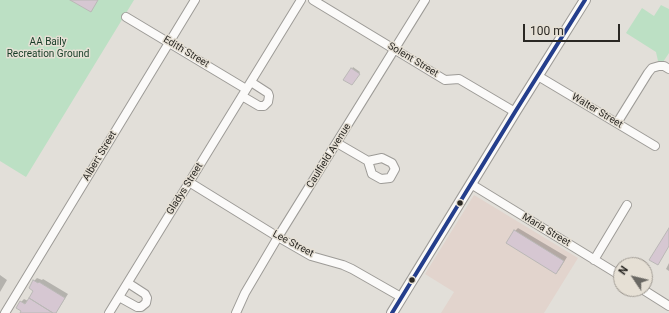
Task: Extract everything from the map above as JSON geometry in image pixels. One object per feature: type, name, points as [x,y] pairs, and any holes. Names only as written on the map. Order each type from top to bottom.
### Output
[{"type":"street","name":"Albert Street","points":[[5,313],[195,0]]},
{"type":"street","name":"Gladys Street","points":[[109,313],[301,0]]},
{"type":"street","name":"Solent Street","points":[[313,0],[445,80],[459,79],[515,112]]},
{"type":"street","name":"Caulfield Avenue","points":[[236,313],[244,293],[424,0]]},
{"type":"street","points":[[392,313],[585,0]]},
{"type":"street","name":"Edith Street","points":[[126,16],[246,89]]},
{"type":"street","points":[[617,123],[652,68],[664,66],[669,69]]},
{"type":"street","name":"Walter Street","points":[[538,76],[655,146]]},
{"type":"street","points":[[336,143],[368,161]]},
{"type":"street","name":"Lee Street","points":[[189,182],[311,256],[352,269],[401,297]]},
{"type":"street","name":"Maria Street","points":[[471,184],[613,271]]},
{"type":"street","points":[[594,260],[627,205]]},
{"type":"street","points":[[119,297],[137,307],[141,307],[146,302],[147,298],[145,294],[128,282]]},
{"type":"street","points":[[653,296],[669,306]]},
{"type":"shaded area","points":[[474,195],[578,258],[544,313],[441,313],[454,292],[425,274]]},
{"type":"green space","name":"AA Baily Recreation Ground","points":[[0,0],[134,0],[26,177],[0,161]]},
{"type":"green space","points":[[661,5],[669,9],[669,53],[663,62],[658,61],[656,52],[626,33],[642,8],[654,16]]},
{"type":"building","points":[[70,0],[98,0],[91,12]]},
{"type":"building","points":[[351,68],[360,74],[352,85],[343,80]]},
{"type":"building","points":[[669,228],[669,246],[658,265],[653,262],[653,257],[651,257]]},
{"type":"building","points":[[514,230],[564,261],[556,274],[506,243]]},
{"type":"building","points":[[33,280],[65,298],[56,313],[53,313],[29,298],[33,291],[29,288]]},
{"type":"building","points":[[29,298],[53,313],[20,313],[21,311],[16,308],[20,301],[25,304]]},
{"type":"transit line","points":[[392,313],[585,0]]}]
